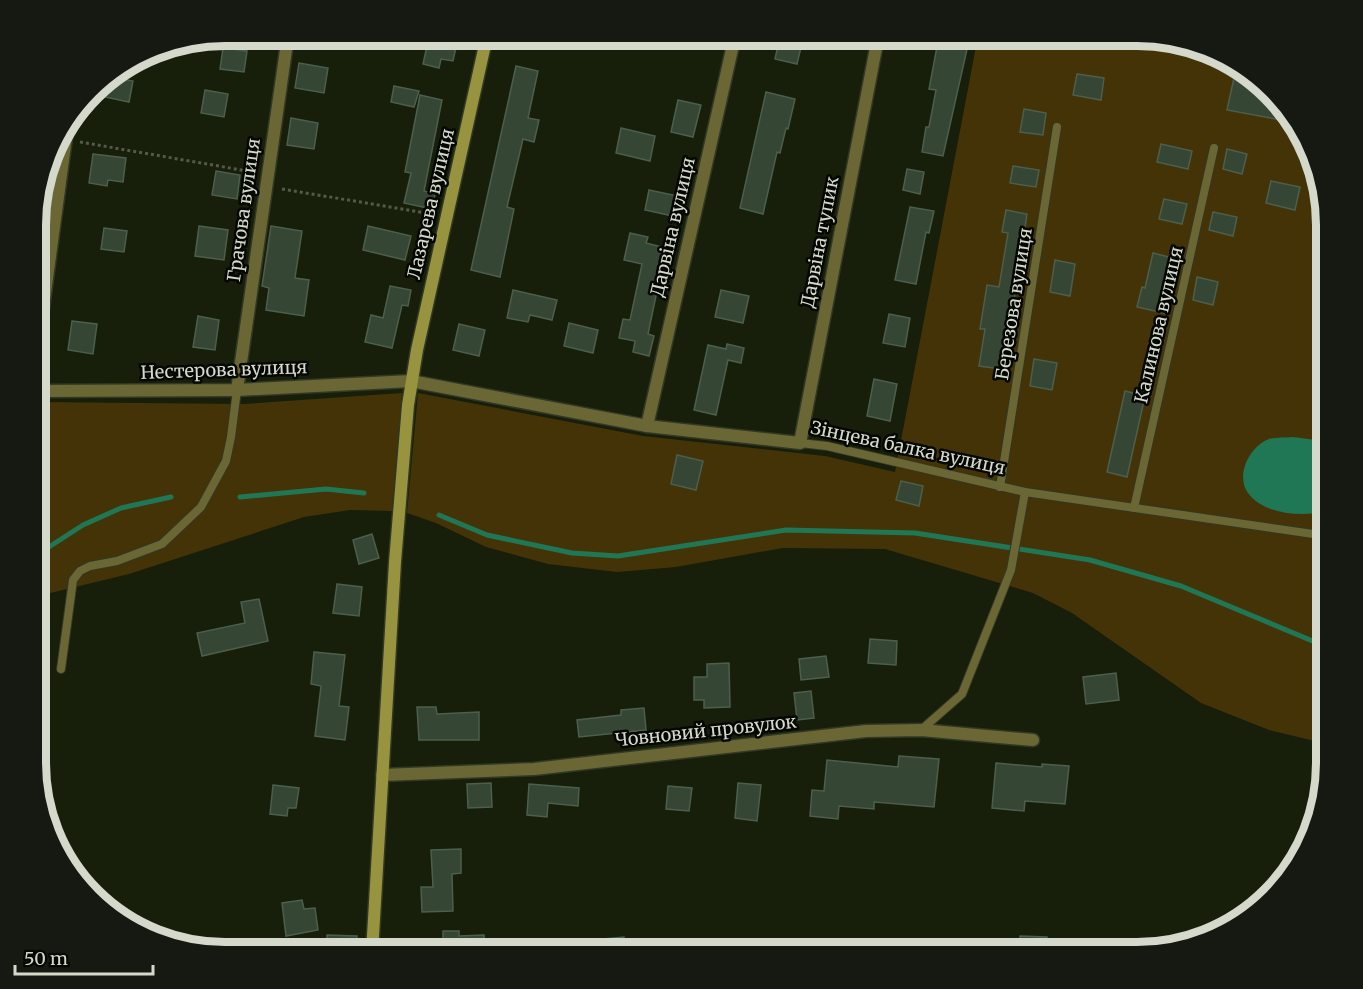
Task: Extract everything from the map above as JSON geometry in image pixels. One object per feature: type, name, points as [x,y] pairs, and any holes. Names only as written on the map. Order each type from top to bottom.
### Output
[{"type":"street","name":"Грачова вулиця","points":[[237,390],[286,47]]},
{"type":"street","name":"Лазарева вулиця","points":[[411,381],[485,47]]},
{"type":"street","name":"Дарвіна вулиця","points":[[647,426],[733,47]]},
{"type":"street","name":"Дарвіна тупик","points":[[800,443],[876,48]]},
{"type":"street","points":[[46,283],[64,150]]},
{"type":"street","name":"Зінцева балка вулиця","points":[[411,381],[647,426],[800,443]]},
{"type":"street","points":[[373,942],[395,562],[411,381]]},
{"type":"street","name":"Нестерова вулиця","points":[[46,391],[237,390],[411,381]]},
{"type":"street","name":"Човновий провулок","points":[[382,775],[534,769],[866,731],[921,730],[1033,740]]},
{"type":"lane","name":"Березова вулиця","points":[[1000,486],[1058,127]]},
{"type":"lane","name":"Калинова вулиця","points":[[1134,508],[1214,148]]},
{"type":"lane","points":[[61,669],[73,580],[80,571],[90,566],[117,561],[162,544],[201,507],[226,461],[237,390]]},
{"type":"lane","name":"Зінцева балка вулиця","points":[[800,443],[827,446],[1025,492],[1316,534]]},
{"type":"lane","points":[[921,730],[962,694],[1011,570],[1025,492]]},
{"type":"path","points":[[69,140],[447,217]]},
{"type":"shaded area","points":[[976,47],[1149,47],[1172,50],[1217,65],[1264,99],[1286,126],[1298,146],[1310,179],[1316,214],[1316,741],[1269,730],[1201,703],[1072,613],[1033,593],[885,549],[783,548],[676,567],[617,572],[548,564],[486,547],[436,523],[407,513],[418,393],[643,436],[825,456],[895,472]]},
{"type":"shaded area","points":[[402,393],[392,511],[350,510],[304,517],[129,574],[47,594],[46,402],[244,404]]},
{"type":"shaded area","points":[[1293,437],[1316,440],[1316,513],[1296,514],[1274,510],[1255,500],[1244,486],[1244,470],[1251,454],[1262,443],[1275,438]]},
{"type":"building","points":[[427,47],[456,47],[453,61],[441,59],[439,68],[423,64]]},
{"type":"building","points":[[778,47],[801,47],[797,64],[775,59]]},
{"type":"building","points":[[937,47],[968,47],[943,156],[922,152],[936,90],[929,89]]},
{"type":"building","points":[[223,48],[247,51],[244,72],[220,69]]},
{"type":"building","points":[[299,63],[328,68],[324,93],[295,88]]},
{"type":"building","points":[[516,66],[538,71],[528,118],[539,120],[534,142],[523,139],[507,207],[514,209],[500,277],[471,270]]},
{"type":"building","points":[[1077,74],[1104,78],[1101,100],[1073,95]]},
{"type":"building","points":[[1234,78],[1246,84],[1264,99],[1281,120],[1227,110]]},
{"type":"building","points":[[123,79],[133,81],[129,102],[105,97],[108,91]]},
{"type":"building","points":[[394,86],[419,91],[414,107],[391,102]]},
{"type":"building","points":[[205,90],[228,94],[224,117],[201,113]]},
{"type":"building","points":[[766,92],[795,99],[780,153],[777,152],[763,214],[740,208]]},
{"type":"building","points":[[420,95],[442,100],[424,191],[435,194],[432,209],[404,203],[411,173],[405,172]]},
{"type":"building","points":[[678,100],[701,105],[693,137],[671,132]]},
{"type":"building","points":[[1024,109],[1046,113],[1043,135],[1020,132]]},
{"type":"building","points":[[291,118],[318,123],[314,149],[287,145]]},
{"type":"building","points":[[621,128],[655,136],[650,161],[616,153]]},
{"type":"building","points":[[1161,144],[1192,151],[1188,169],[1157,162]]},
{"type":"building","points":[[1227,149],[1247,154],[1242,174],[1223,169]]},
{"type":"building","points":[[93,154],[126,158],[123,182],[108,180],[107,186],[89,183]]},
{"type":"building","points":[[1013,166],[1039,170],[1036,187],[1010,183]]},
{"type":"building","points":[[907,169],[924,172],[920,194],[903,190]]},
{"type":"building","points":[[216,171],[240,175],[237,199],[212,195]]},
{"type":"building","points":[[1271,181],[1300,187],[1295,210],[1266,203]]},
{"type":"building","points":[[649,190],[678,196],[673,216],[645,210]]},
{"type":"building","points":[[1164,199],[1187,204],[1182,224],[1159,219]]},
{"type":"building","points":[[910,207],[934,211],[929,233],[926,232],[916,284],[895,280]]},
{"type":"building","points":[[1006,210],[1027,214],[1021,254],[1026,255],[1022,275],[1018,275],[1013,305],[1009,305],[1001,369],[979,366],[985,329],[980,329],[987,285],[999,287],[1008,233],[1002,232]]},
{"type":"building","points":[[1213,212],[1237,217],[1233,236],[1209,230]]},
{"type":"building","points":[[199,226],[228,230],[224,260],[195,256]]},
{"type":"building","points":[[271,226],[302,231],[295,278],[309,280],[304,316],[266,310],[269,288],[262,286]]},
{"type":"building","points":[[368,226],[411,236],[405,260],[363,250]]},
{"type":"building","points":[[104,228],[127,231],[124,252],[101,249]]},
{"type":"building","points":[[630,233],[648,237],[646,243],[666,248],[648,334],[654,336],[649,356],[633,352],[635,341],[619,338],[623,319],[630,320],[642,264],[624,260]]},
{"type":"building","points":[[1153,253],[1173,258],[1164,313],[1137,307],[1142,287],[1145,288]]},
{"type":"building","points":[[1055,260],[1075,264],[1070,296],[1050,292]]},
{"type":"building","points":[[1197,277],[1218,282],[1213,305],[1193,300]]},
{"type":"building","points":[[390,286],[411,290],[408,306],[402,305],[392,348],[365,342],[371,315],[383,318]]},
{"type":"building","points":[[513,290],[557,300],[552,320],[530,315],[528,322],[507,318]]},
{"type":"building","points":[[721,290],[749,296],[743,323],[715,317]]},
{"type":"building","points":[[889,314],[910,318],[905,347],[883,343]]},
{"type":"building","points":[[198,316],[219,320],[215,350],[193,347]]},
{"type":"building","points":[[72,321],[97,324],[93,354],[68,350]]},
{"type":"building","points":[[569,323],[598,330],[593,353],[564,346]]},
{"type":"building","points":[[459,324],[485,330],[479,356],[453,350]]},
{"type":"building","points":[[727,344],[744,348],[741,363],[728,360],[716,415],[694,410],[708,345],[726,349]]},
{"type":"building","points":[[1034,359],[1057,363],[1052,390],[1030,386]]},
{"type":"building","points":[[874,379],[897,384],[890,421],[867,416]]},
{"type":"building","points":[[1125,391],[1145,396],[1127,477],[1107,472]]},
{"type":"building","points":[[677,455],[703,461],[696,490],[671,484]]},
{"type":"building","points":[[901,481],[923,486],[919,506],[896,500]]},
{"type":"building","points":[[372,534],[379,558],[359,564],[353,540]]},
{"type":"building","points":[[337,584],[362,587],[359,616],[333,613]]},
{"type":"building","points":[[259,599],[268,641],[202,656],[197,633],[245,623],[241,602]]},
{"type":"building","points":[[870,639],[897,641],[896,665],[868,663]]},
{"type":"building","points":[[314,652],[345,655],[339,706],[349,707],[345,740],[315,736],[321,686],[311,684]]},
{"type":"building","points":[[826,656],[829,677],[801,680],[799,659]]},
{"type":"building","points":[[729,663],[730,707],[704,708],[704,700],[694,700],[694,677],[707,677],[707,664]]},
{"type":"building","points":[[1116,673],[1119,700],[1086,704],[1083,677]]},
{"type":"building","points":[[811,691],[814,718],[797,720],[794,693]]},
{"type":"building","points":[[417,707],[436,707],[437,714],[479,712],[479,740],[419,740]]},
{"type":"building","points":[[644,708],[646,730],[579,737],[577,720],[621,715],[621,710]]},
{"type":"building","points":[[899,756],[939,759],[934,807],[874,802],[874,809],[839,806],[838,819],[810,816],[812,790],[824,791],[827,760],[898,767]]},
{"type":"building","points":[[996,763],[1042,767],[1042,764],[1069,766],[1065,804],[1025,801],[1024,811],[992,808]]},
{"type":"building","points":[[491,783],[492,807],[468,808],[467,784]]},
{"type":"building","points":[[738,783],[761,785],[757,821],[735,818]]},
{"type":"building","points":[[529,784],[579,788],[578,806],[548,803],[547,817],[527,815]]},
{"type":"building","points":[[273,785],[299,788],[296,808],[288,808],[287,816],[270,814]]},
{"type":"building","points":[[668,786],[692,788],[689,811],[666,809]]},
{"type":"building","points":[[461,849],[461,873],[452,874],[453,911],[422,912],[421,887],[433,887],[431,850]]},
{"type":"building","points":[[302,900],[304,909],[315,908],[318,930],[286,936],[282,903]]},
{"type":"building","points":[[443,931],[459,931],[459,936],[484,935],[484,942],[443,942]]},
{"type":"building","points":[[327,935],[357,936],[357,942],[327,942]]},
{"type":"building","points":[[1020,936],[1047,937],[1047,942],[1020,942]]},
{"type":"building","points":[[624,937],[625,942],[570,942]]},
{"type":"waterway","points":[[240,497],[326,489],[364,493]]},
{"type":"waterway","points":[[47,548],[83,525],[121,508],[171,497]]},
{"type":"waterway","points":[[439,515],[487,535],[572,553],[618,556],[786,530],[915,533],[1090,560],[1181,586],[1316,642]]}]
